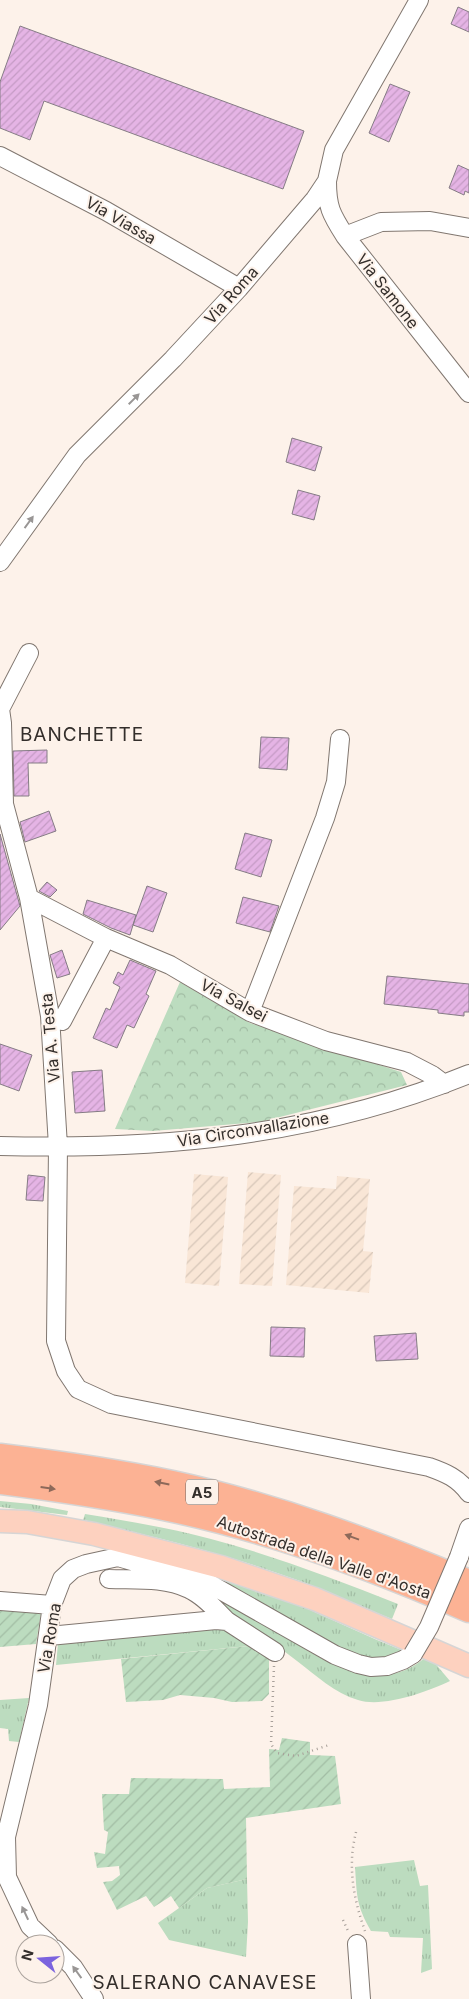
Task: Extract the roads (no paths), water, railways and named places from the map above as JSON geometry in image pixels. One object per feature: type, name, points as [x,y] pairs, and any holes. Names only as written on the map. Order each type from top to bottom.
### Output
[{"type":"highway","name":"Autostrada della Valle d'Aosta","points":[[0,1457],[113,1473],[224,1497],[347,1536],[469,1584]]},
{"type":"highway","name":"Autostrada della Valle d'Aosta","points":[[0,1481],[106,1496],[216,1520],[285,1540],[388,1575],[469,1609]]},
{"type":"main road","points":[[0,1521],[27,1522],[94,1534],[221,1568],[315,1599],[469,1666]]},
{"type":"street","name":"Via Roma","points":[[0,562],[78,455],[173,359],[239,288],[314,199],[326,181],[334,150],[419,0]]},
{"type":"street","name":"Via Viassa","points":[[0,156],[106,211],[239,288]]},
{"type":"street","name":"Via Samone","points":[[326,181],[330,213],[345,236],[469,393]]},
{"type":"street","points":[[345,236],[381,222],[430,221],[469,228]]},
{"type":"street","points":[[0,709],[29,653]]},
{"type":"street","name":"Via A. Testa","points":[[0,709],[4,804],[29,898],[50,1016],[58,1146],[56,1342],[66,1370],[78,1389],[111,1404],[429,1467],[446,1473],[461,1482],[469,1493]]},
{"type":"street","points":[[250,1012],[325,818],[336,782],[340,739]]},
{"type":"street","name":"Via Salsei","points":[[29,898],[106,938],[170,965],[250,1012],[326,1041],[407,1062],[432,1075],[444,1084]]},
{"type":"street","points":[[50,1016],[62,1021],[106,938]]},
{"type":"street","name":"Via Circonvallazione","points":[[0,1146],[144,1144],[214,1139],[312,1122],[393,1102],[469,1074]]},
{"type":"street","name":"Via Roma","points":[[38,1934],[30,1926],[4,1876],[3,1839],[38,1705],[52,1605],[62,1579],[72,1569],[118,1557],[208,1583],[335,1655],[371,1667],[387,1666],[413,1654],[429,1627],[459,1557],[469,1528]]},
{"type":"street","points":[[109,1579],[159,1581],[188,1589],[208,1602],[228,1621],[275,1652]]},
{"type":"street","points":[[0,1601],[52,1605]]},
{"type":"street","points":[[49,1636],[216,1620],[228,1621]]},
{"type":"street","points":[[357,1944],[361,1999]]},
{"type":"street","points":[[65,1959],[73,1967],[94,1999]]},
{"type":"district","name":"BANCHETTE","points":[[82,734]]},
{"type":"district","name":"SALERANO CANAVESE","points":[[205,1982]]}]
